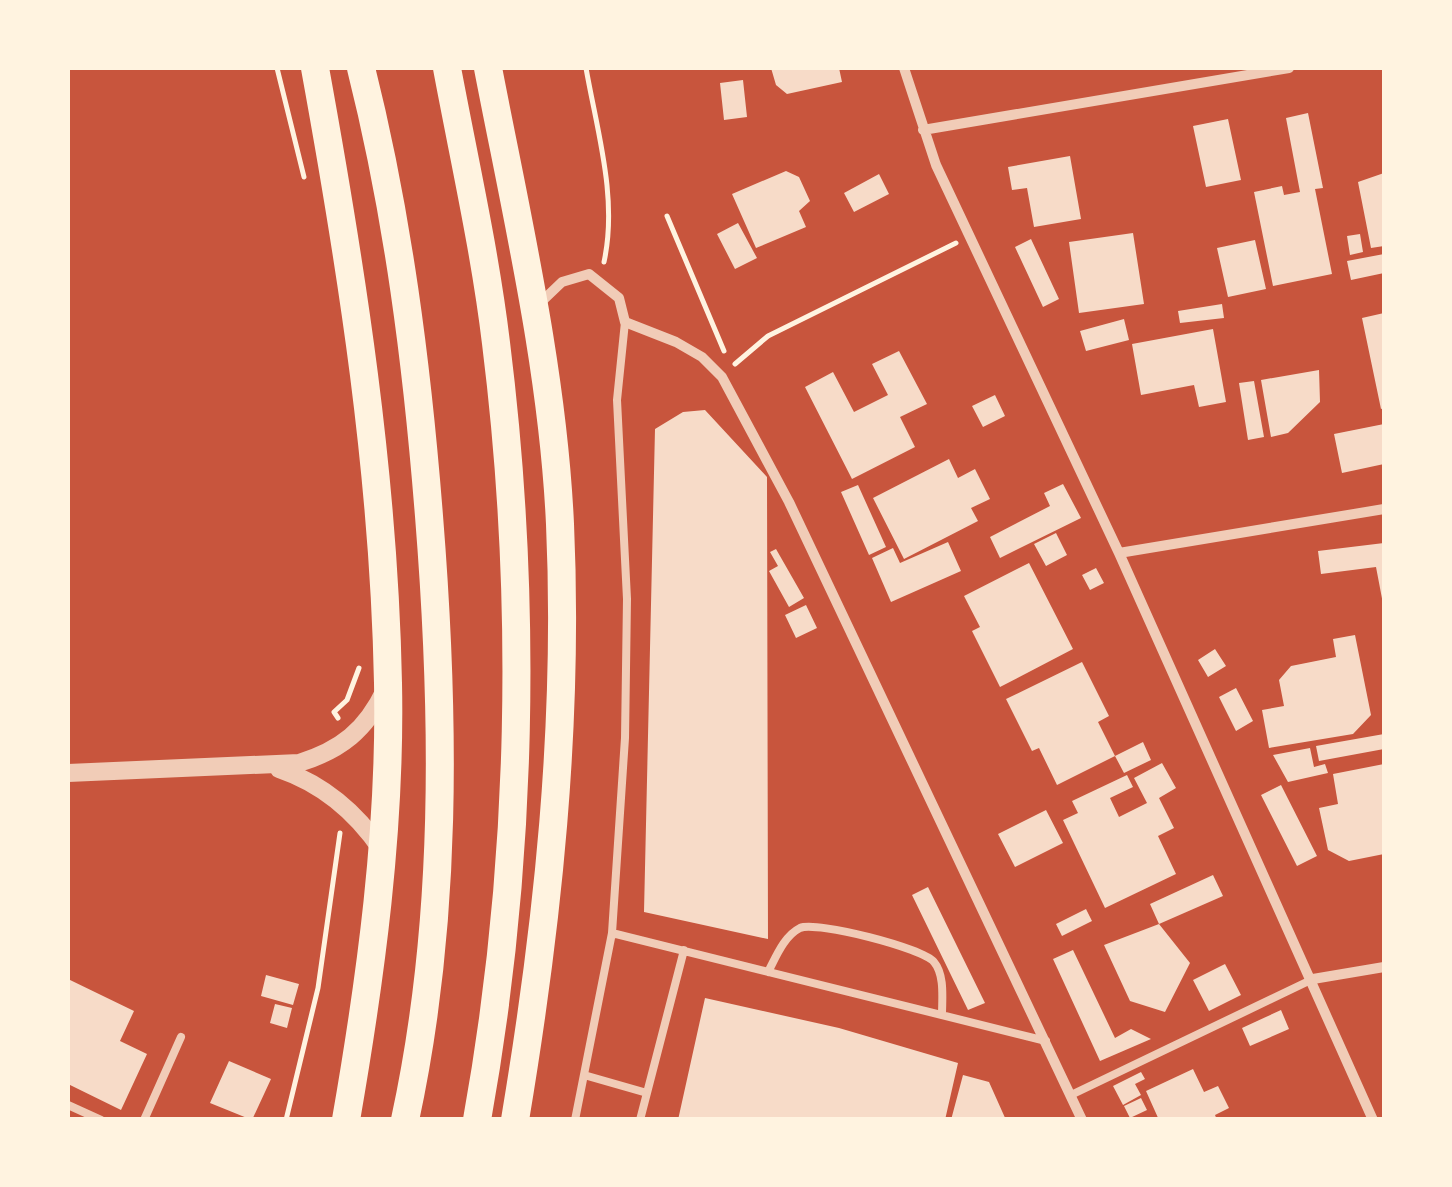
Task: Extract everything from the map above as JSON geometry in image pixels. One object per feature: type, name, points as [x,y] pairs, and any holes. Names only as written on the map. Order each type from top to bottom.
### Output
[{"type":"highway","points":[[315,68],[364,372],[388,685],[373,959],[346,1120]]},
{"type":"highway","points":[[361,68],[400,254],[419,385],[440,684],[432,935],[405,1120]]},
{"type":"highway","points":[[448,68],[496,340],[512,505],[514,813],[491,1044],[477,1120]]},
{"type":"highway","points":[[488,68],[534,310],[560,522],[560,744],[537,988],[515,1120]]},
{"type":"street","points":[[904,68],[923,130],[969,237],[1119,553],[1373,1120]]},
{"type":"street","points":[[923,130],[1289,68]]},
{"type":"street","points":[[534,310],[552,290],[575,276],[589,274],[619,298],[625,322],[676,342],[702,357],[722,377],[789,502],[1082,1120]]},
{"type":"street","points":[[1119,553],[1384,509]]},
{"type":"street","points":[[68,773],[299,763],[327,754],[352,738],[374,714],[388,685]]},
{"type":"street","points":[[270,766],[311,783],[348,808],[382,849]]},
{"type":"street","points":[[1313,980],[1384,968]]},
{"type":"lane","points":[[576,1120],[612,932],[628,669],[616,400],[625,322]]},
{"type":"lane","points":[[768,972],[790,935],[801,928],[828,928],[925,954],[940,972],[942,1015]]},
{"type":"lane","points":[[612,932],[1046,1041]]},
{"type":"lane","points":[[640,1120],[684,950]]},
{"type":"lane","points":[[1071,1095],[1313,980]]},
{"type":"lane","points":[[144,1120],[181,1037]]},
{"type":"lane","points":[[584,1075],[648,1093]]},
{"type":"lane","points":[[68,1105],[101,1120]]},
{"type":"path","points":[[277,68],[308,195]]},
{"type":"path","points":[[586,68],[606,183],[610,233],[601,280]]},
{"type":"path","points":[[667,216],[732,367],[768,336],[969,237]]},
{"type":"path","points":[[352,738],[334,712],[347,700],[361,660]]},
{"type":"path","points":[[286,1120],[318,988],[339,836],[348,808]]},
{"type":"building","points":[[771,68],[839,68],[842,82],[787,94],[776,85]]},
{"type":"building","points":[[743,80],[747,117],[724,120],[720,83]]},
{"type":"building","points":[[1308,113],[1323,188],[1315,189],[1332,274],[1273,286],[1254,192],[1282,186],[1284,195],[1300,192],[1286,118]]},
{"type":"building","points":[[1228,119],[1241,180],[1206,187],[1193,126]]},
{"type":"building","points":[[1070,156],[1081,219],[1034,227],[1027,188],[1012,190],[1008,167]]},
{"type":"building","points":[[786,171],[799,177],[810,201],[799,211],[806,227],[756,248],[732,194]]},
{"type":"building","points":[[1384,173],[1384,246],[1371,248],[1358,182]]},
{"type":"building","points":[[879,174],[889,194],[854,212],[844,193]]},
{"type":"building","points":[[738,223],[757,258],[735,269],[717,234]]},
{"type":"building","points":[[1133,233],[1144,304],[1079,313],[1069,242]]},
{"type":"building","points":[[1360,234],[1363,252],[1350,255],[1347,236]]},
{"type":"building","points":[[1031,239],[1059,299],[1043,307],[1015,247]]},
{"type":"building","points":[[1255,240],[1266,289],[1228,297],[1217,248]]},
{"type":"building","points":[[1384,254],[1384,273],[1351,280],[1347,261]]},
{"type":"building","points":[[1222,304],[1224,318],[1180,323],[1178,311]]},
{"type":"building","points":[[1384,313],[1384,408],[1381,409],[1362,318]]},
{"type":"building","points":[[1124,319],[1129,340],[1086,351],[1080,331]]},
{"type":"building","points":[[1213,329],[1226,402],[1199,407],[1194,385],[1141,395],[1132,344]]},
{"type":"building","points":[[899,351],[927,404],[900,417],[915,447],[852,479],[805,387],[833,372],[854,412],[888,395],[872,364]]},
{"type":"building","points":[[1319,370],[1320,402],[1288,433],[1271,437],[1261,380]]},
{"type":"building","points":[[1254,381],[1264,437],[1248,440],[1239,383]]},
{"type":"building","points":[[995,395],[1005,416],[983,427],[972,406]]},
{"type":"building","points":[[705,410],[767,477],[768,939],[644,912],[655,429],[683,412]]},
{"type":"building","points":[[1384,424],[1384,464],[1342,473],[1334,434]]},
{"type":"building","points":[[949,459],[958,478],[975,469],[990,499],[971,508],[978,521],[904,559],[873,498]]},
{"type":"building","points":[[1063,484],[1081,518],[1000,558],[990,537],[1050,506],[1044,493]]},
{"type":"building","points":[[858,485],[886,547],[869,555],[841,492]]},
{"type":"building","points":[[1056,533],[1067,555],[1046,566],[1034,544]]},
{"type":"building","points":[[948,542],[961,571],[891,602],[872,558],[893,548],[900,563]]},
{"type":"building","points":[[1384,543],[1384,609],[1376,567],[1321,574],[1318,551]]},
{"type":"building","points":[[776,549],[804,598],[789,607],[769,571],[778,566],[770,552]]},
{"type":"building","points":[[1029,563],[1073,649],[1000,687],[972,631],[980,627],[964,596]]},
{"type":"building","points":[[1096,568],[1104,583],[1090,590],[1082,575]]},
{"type":"building","points":[[806,605],[817,628],[796,638],[785,615]]},
{"type":"building","points":[[1355,635],[1371,715],[1353,734],[1269,748],[1262,710],[1284,706],[1279,680],[1291,666],[1336,657],[1333,639]]},
{"type":"building","points":[[1215,649],[1226,666],[1208,677],[1198,660]]},
{"type":"building","points":[[1082,662],[1109,716],[1098,722],[1115,756],[1057,785],[1039,748],[1032,751],[1006,699]]},
{"type":"building","points":[[1236,688],[1253,721],[1236,731],[1219,697]]},
{"type":"building","points":[[1384,734],[1384,749],[1319,761],[1316,746]]},
{"type":"building","points":[[1143,742],[1151,760],[1124,773],[1115,756]]},
{"type":"building","points":[[1310,748],[1314,767],[1325,764],[1328,773],[1288,782],[1273,755]]},
{"type":"building","points":[[1162,763],[1176,788],[1159,798],[1174,828],[1158,836],[1176,874],[1105,908],[1063,820],[1078,813],[1072,801],[1127,775],[1133,787],[1110,798],[1119,817],[1147,803],[1134,778]]},
{"type":"building","points":[[1384,764],[1384,854],[1349,861],[1328,850],[1319,808],[1338,804],[1333,774]]},
{"type":"building","points":[[1281,785],[1317,856],[1297,866],[1261,795]]},
{"type":"building","points":[[1046,810],[1063,843],[1015,867],[998,834]]},
{"type":"building","points":[[1213,875],[1223,896],[1159,924],[1150,904]]},
{"type":"building","points":[[928,887],[985,1003],[968,1010],[912,895]]},
{"type":"building","points":[[1086,909],[1092,921],[1062,936],[1056,924]]},
{"type":"building","points":[[1159,924],[1190,963],[1165,1012],[1130,1001],[1104,945]]},
{"type":"building","points":[[1073,950],[1115,1038],[1131,1029],[1151,1039],[1100,1061],[1053,959]]},
{"type":"building","points":[[1225,964],[1241,995],[1209,1011],[1193,980]]},
{"type":"building","points":[[266,975],[299,984],[293,1005],[261,996]]},
{"type":"building","points":[[68,979],[134,1011],[120,1041],[147,1054],[121,1110],[68,1084]]},
{"type":"building","points":[[705,998],[839,1028],[958,1063],[945,1120],[678,1120]]},
{"type":"building","points":[[275,1004],[292,1008],[287,1028],[270,1023]]},
{"type":"building","points":[[1281,1010],[1289,1029],[1250,1046],[1242,1028]]},
{"type":"building","points":[[229,1061],[271,1079],[252,1120],[210,1103]]},
{"type":"building","points":[[1193,1069],[1204,1092],[1218,1086],[1229,1108],[1215,1115],[1217,1120],[1159,1120],[1146,1091]]},
{"type":"building","points":[[1141,1072],[1145,1079],[1135,1084],[1141,1095],[1123,1105],[1113,1086]]},
{"type":"building","points":[[963,1075],[989,1082],[1006,1120],[951,1120]]},
{"type":"building","points":[[1141,1098],[1147,1110],[1130,1118],[1124,1106]]}]
